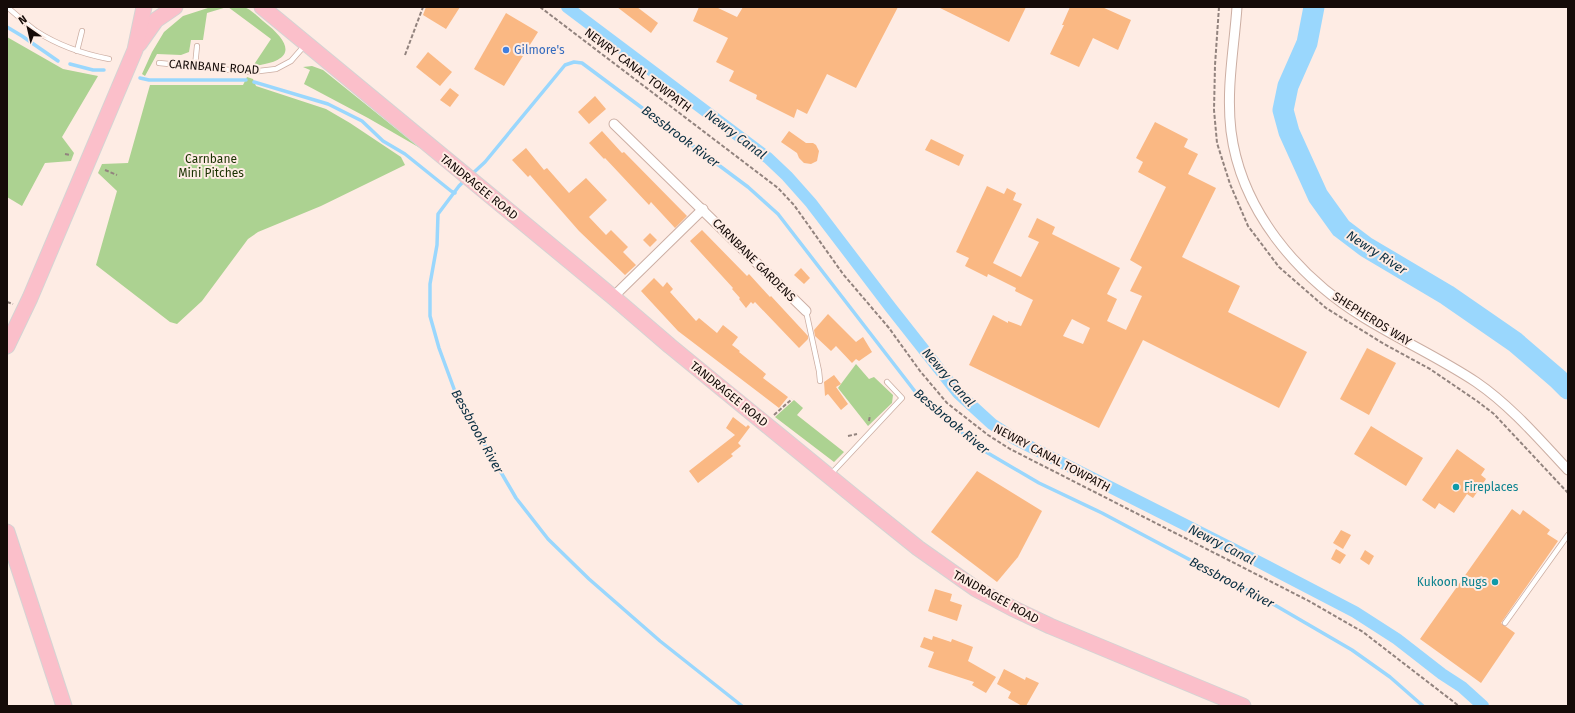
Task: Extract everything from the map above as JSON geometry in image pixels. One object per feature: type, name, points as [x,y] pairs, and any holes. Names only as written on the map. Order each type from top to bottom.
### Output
[{"type":"highway","points":[[7,346],[30,298],[135,50],[144,7]]},
{"type":"highway","points":[[135,50],[156,20],[175,7]]},
{"type":"highway","name":"TANDRAGEE ROAD","points":[[262,7],[613,297],[670,346],[918,548],[976,589],[1050,626],[1243,706]]},
{"type":"highway","points":[[7,532],[64,706]]},
{"type":"street","name":"SHEPHERDS WAY","points":[[1237,7],[1229,95],[1231,131],[1238,164],[1265,223],[1305,272],[1333,296],[1364,317],[1450,365],[1483,388],[1513,413],[1568,470]]},
{"type":"street","name":"CARNBANE GARDENS","points":[[614,124],[703,209],[806,311]]},
{"type":"street","name":"CARNBANE GARDENS","points":[[613,297],[703,209]]},
{"type":"lane","points":[[7,7],[36,31],[77,52],[109,58]]},
{"type":"lane","points":[[77,52],[82,31]]},
{"type":"lane","name":"CARNBANE ROAD","points":[[159,63],[251,72],[276,69],[291,61],[307,44]]},
{"type":"lane","points":[[195,66],[197,46]]},
{"type":"lane","points":[[806,311],[820,381]]},
{"type":"lane","points":[[829,476],[902,398],[886,382]]},
{"type":"lane","points":[[1506,623],[1568,535]]},
{"type":"path","points":[[405,55],[423,7]]},
{"type":"path","name":"NEWRY CANAL TOWPATH","points":[[540,7],[778,188],[794,206],[842,274],[889,328],[920,371],[947,403],[970,422],[1010,449],[1307,600],[1363,632],[1459,706]]},
{"type":"path","points":[[1219,7],[1214,110],[1217,143],[1230,184],[1248,226],[1279,267],[1326,308],[1384,344],[1430,368],[1478,400],[1494,414],[1568,494]]},
{"type":"path","points":[[65,154],[71,156]]},
{"type":"path","points":[[105,170],[117,175]]},
{"type":"path","points":[[772,417],[792,399]]},
{"type":"path","points":[[848,436],[858,433]]},
{"type":"green space","points":[[211,7],[227,7],[207,13],[203,40],[191,40],[189,52],[181,55],[157,54],[145,76],[142,74],[152,52],[164,32],[183,16]]},
{"type":"green space","points":[[228,7],[246,8],[254,13],[280,37],[285,44],[283,56],[267,64],[253,66],[271,39]]},
{"type":"green space","points":[[7,37],[63,69],[98,76],[62,137],[74,153],[71,161],[45,163],[22,206],[7,197]]},
{"type":"green space","points":[[312,66],[323,70],[420,148],[304,84],[310,70],[303,67]]},
{"type":"green space","name":"Carnbane Mini Pitches","points":[[247,77],[253,79],[256,86],[326,109],[401,157],[405,165],[321,206],[258,232],[248,239],[202,301],[177,324],[170,322],[96,265],[117,191],[98,173],[102,164],[128,163],[150,85],[243,85]]},
{"type":"green space","points":[[856,364],[869,379],[874,377],[893,395],[892,403],[868,426],[838,388]]},
{"type":"green space","points":[[794,400],[803,408],[797,415],[844,452],[834,462],[775,417]]},
{"type":"building","points":[[426,7],[460,7],[446,29],[423,15]]},
{"type":"building","points":[[617,7],[637,7],[658,23],[651,33]]},
{"type":"building","points":[[699,7],[716,7],[737,17],[743,7],[898,7],[856,88],[827,74],[807,114],[797,109],[794,118],[756,99],[757,95],[729,81],[734,71],[716,62],[728,38],[693,21]]},
{"type":"building","points":[[938,7],[1026,7],[1009,42]]},
{"type":"building","points":[[1070,7],[1102,7],[1131,20],[1118,50],[1093,38],[1079,67],[1050,54],[1064,25],[1062,25]]},
{"type":"building","name":"Gilmore's","points":[[506,13],[538,32],[504,86],[474,69]]},
{"type":"building","points":[[428,52],[452,72],[440,86],[416,67]]},
{"type":"building","points":[[450,88],[459,95],[450,107],[440,100]]},
{"type":"building","points":[[595,96],[606,109],[589,124],[578,112]]},
{"type":"building","points":[[1155,122],[1188,139],[1184,147],[1198,154],[1188,174],[1216,188],[1182,257],[1240,286],[1228,312],[1307,352],[1279,408],[1143,340],[1099,428],[969,365],[993,315],[1008,323],[1008,321],[1021,326],[1033,300],[1015,291],[1016,288],[988,274],[987,277],[965,266],[969,258],[956,252],[987,186],[1004,194],[1007,188],[1016,193],[1013,200],[1022,204],[993,263],[1021,277],[1039,242],[1028,237],[1037,218],[1055,227],[1052,234],[1120,268],[1107,294],[1117,299],[1107,321],[1126,330],[1142,296],[1130,291],[1142,267],[1130,260],[1166,187],[1138,172],[1143,162],[1136,158]],"holes":[[[1072,319],[1090,328],[1083,344],[1063,336]]]},
{"type":"building","points":[[602,131],[622,153],[624,152],[687,216],[675,228],[651,202],[649,205],[589,143]]},
{"type":"building","points":[[789,131],[806,143],[813,143],[816,145],[819,151],[817,161],[811,164],[804,163],[799,158],[797,153],[781,142]]},
{"type":"building","points":[[931,139],[964,155],[959,166],[925,150]]},
{"type":"building","points":[[526,148],[544,170],[547,168],[569,193],[586,178],[607,200],[589,217],[606,235],[611,230],[628,247],[623,252],[636,265],[625,275],[579,231],[530,175],[528,177],[512,160]]},
{"type":"building","points":[[702,230],[747,276],[749,274],[770,297],[771,296],[808,336],[808,339],[799,348],[755,302],[753,304],[751,302],[746,308],[732,289],[733,288],[690,241]]},
{"type":"building","points":[[650,233],[657,240],[650,247],[643,240]]},
{"type":"building","points":[[801,268],[810,278],[804,284],[794,275]]},
{"type":"building","points":[[654,278],[663,287],[667,282],[673,289],[670,292],[696,321],[699,318],[717,333],[723,325],[738,337],[732,345],[766,374],[763,378],[788,397],[779,408],[678,331],[641,291]]},
{"type":"building","points":[[828,314],[856,342],[863,337],[872,352],[859,361],[856,359],[852,363],[836,346],[831,351],[815,336],[814,330]]},
{"type":"building","points":[[1367,348],[1396,363],[1369,415],[1340,399]]},
{"type":"building","points":[[834,375],[841,384],[836,387],[848,404],[841,410],[828,394],[825,396],[824,382]]},
{"type":"building","points":[[733,417],[746,427],[748,425],[750,427],[738,443],[741,446],[731,454],[733,456],[698,483],[689,471],[735,435],[726,428]]},
{"type":"building","points":[[1371,426],[1423,458],[1406,486],[1354,454]]},
{"type":"building","name":"Fireplaces","points":[[1457,449],[1485,469],[1481,475],[1486,479],[1473,498],[1467,494],[1454,513],[1439,503],[1435,509],[1422,500]]},
{"type":"building","points":[[977,471],[1042,511],[1018,557],[997,582],[931,532]]},
{"type":"building","name":"Kukoon Rugs","points":[[1512,509],[1520,515],[1523,510],[1550,530],[1547,534],[1558,541],[1501,623],[1515,633],[1481,683],[1420,639]]},
{"type":"building","points":[[1341,530],[1351,535],[1343,549],[1333,543]]},
{"type":"building","points":[[1336,549],[1346,555],[1340,564],[1331,559]]},
{"type":"building","points":[[1365,550],[1374,556],[1369,565],[1360,559]]},
{"type":"building","points":[[935,589],[952,594],[950,601],[962,605],[957,621],[928,611]]},
{"type":"building","points":[[933,636],[951,642],[952,639],[973,647],[968,661],[996,677],[986,693],[972,685],[974,682],[928,667],[934,652],[920,647],[924,637],[932,640]]},
{"type":"building","points":[[1004,669],[1025,680],[1026,677],[1039,683],[1026,706],[1022,706],[1008,698],[1011,692],[997,684]]},
{"type":"waterway","name":"Newry Canal","points":[[567,7],[768,158],[787,176],[811,203],[958,393],[992,424],[1015,439],[1355,612],[1397,639],[1442,674],[1462,687],[1483,706]]},
{"type":"waterway","name":"Newry River","points":[[1314,7],[1307,43],[1288,86],[1283,110],[1289,132],[1318,196],[1341,228],[1366,247],[1447,295],[1515,342],[1568,389]]},
{"type":"waterway","points":[[7,27],[58,61]]},
{"type":"waterway","name":"Bessbrook River","points":[[471,175],[485,162],[565,65],[574,62],[582,63],[748,187],[778,214],[917,394],[981,449],[1039,483],[1102,513],[1273,604],[1352,650],[1390,677],[1423,706]]},
{"type":"waterway","points":[[70,64],[93,70],[104,70]]},
{"type":"waterway","points":[[140,78],[149,80],[246,80]]},
{"type":"waterway","points":[[254,82],[328,104],[362,121],[383,141],[405,154],[455,193]]},
{"type":"waterway","name":"Bessbrook River","points":[[466,179],[438,214],[437,245],[430,284],[430,316],[439,348],[457,397],[516,498],[548,539],[589,579],[660,641],[742,706]]},
{"type":"place","name":"Gilmore's","points":[[506,50]]},
{"type":"place","name":"Fireplaces","points":[[1456,487]]},
{"type":"place","name":"Kukoon Rugs","points":[[1495,582]]}]
